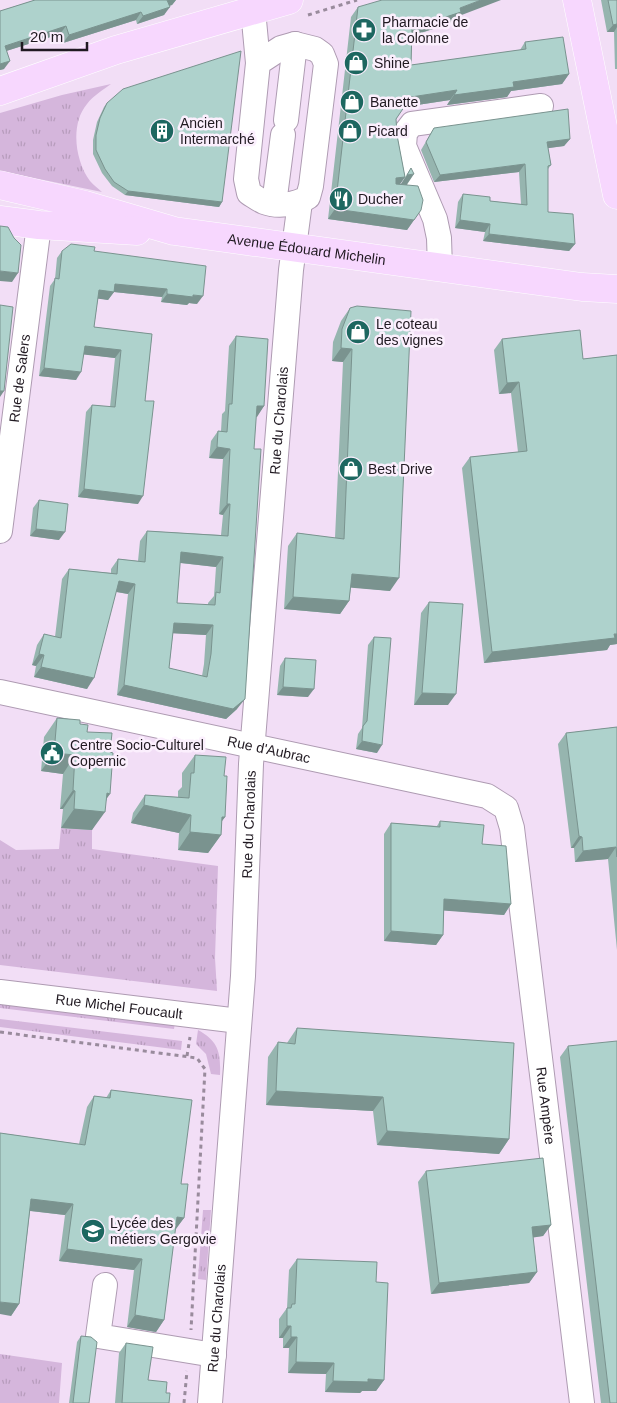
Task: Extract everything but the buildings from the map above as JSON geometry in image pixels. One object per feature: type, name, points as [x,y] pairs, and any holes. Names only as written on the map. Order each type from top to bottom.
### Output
[{"type":"main road","points":[[577,0],[617,195]]},
{"type":"main road","points":[[1,90],[116,50],[253,10],[297,8]]},
{"type":"main road","name":"Avenue Édouard Michelin","points":[[0,185],[174,231],[582,288],[617,289]]},
{"type":"main road","points":[[0,220],[118,231],[174,231]]},
{"type":"street","points":[[253,10],[258,63],[246,179],[249,193],[264,202],[274,204],[300,202],[308,197],[311,186],[326,64],[322,54],[315,48],[295,44],[281,48],[258,63]]},
{"type":"street","points":[[274,204],[295,44]]},
{"type":"street","points":[[440,268],[439,238],[435,219],[404,146],[405,133],[412,124],[541,106]]},
{"type":"street","name":"Rue du Charolais","points":[[210,1403],[243,976],[252,746],[294,247],[300,202]]},
{"type":"street","name":"Rue de Salers","points":[[0,531],[39,225]]},
{"type":"street","name":"Rue d'Aubrac","points":[[0,692],[487,796],[506,808]]},
{"type":"street","name":"Rue Ampère","points":[[506,808],[512,828],[582,1403]]},
{"type":"street","name":"Rue Michel Foucault","points":[[0,992],[239,1021]]},
{"type":"street","points":[[105,1285],[98,1336],[214,1355]]},
{"type":"path","points":[[297,8],[357,0]]},
{"type":"path","points":[[0,1032],[197,1058],[205,1069],[194,1289],[184,1403]]},
{"type":"green space","points":[[111,84],[95,96],[82,112],[78,122],[76,142],[85,173],[90,181],[102,192],[0,171],[0,113],[62,95]]},
{"type":"green space","points":[[61,828],[92,830],[92,849],[218,866],[215,958],[217,991],[0,965],[0,840],[16,850],[59,849]]},
{"type":"green space","points":[[0,1002],[175,1023],[174,1029],[0,1008]]},
{"type":"green space","points":[[0,1019],[182,1041],[181,1050],[0,1027]]},
{"type":"green space","points":[[198,1030],[210,1038],[217,1048],[220,1060],[220,1075],[211,1074],[206,1054],[196,1044]]},
{"type":"green space","points":[[203,1210],[211,1210],[206,1280],[198,1279]]},
{"type":"green space","points":[[0,1354],[62,1363],[59,1403],[0,1403]]},
{"type":"place","name":"Pharmacie de la Colonne","points":[[364,30]]},
{"type":"place","name":"Shine","points":[[356,63]]},
{"type":"place","name":"Banette","points":[[352,102]]},
{"type":"place","name":"Ancien Intermarché","points":[[162,131]]},
{"type":"place","name":"Picard","points":[[350,131]]},
{"type":"place","name":"Ducher","points":[[341,199]]},
{"type":"place","name":"Le coteau des vignes","points":[[358,332]]},
{"type":"place","name":"Best Drive","points":[[351,469]]},
{"type":"place","name":"Centre Socio-Culturel Copernic","points":[[52,753]]},
{"type":"place","name":"Lycée des métiers Gergovie","points":[[93,1231]]}]
